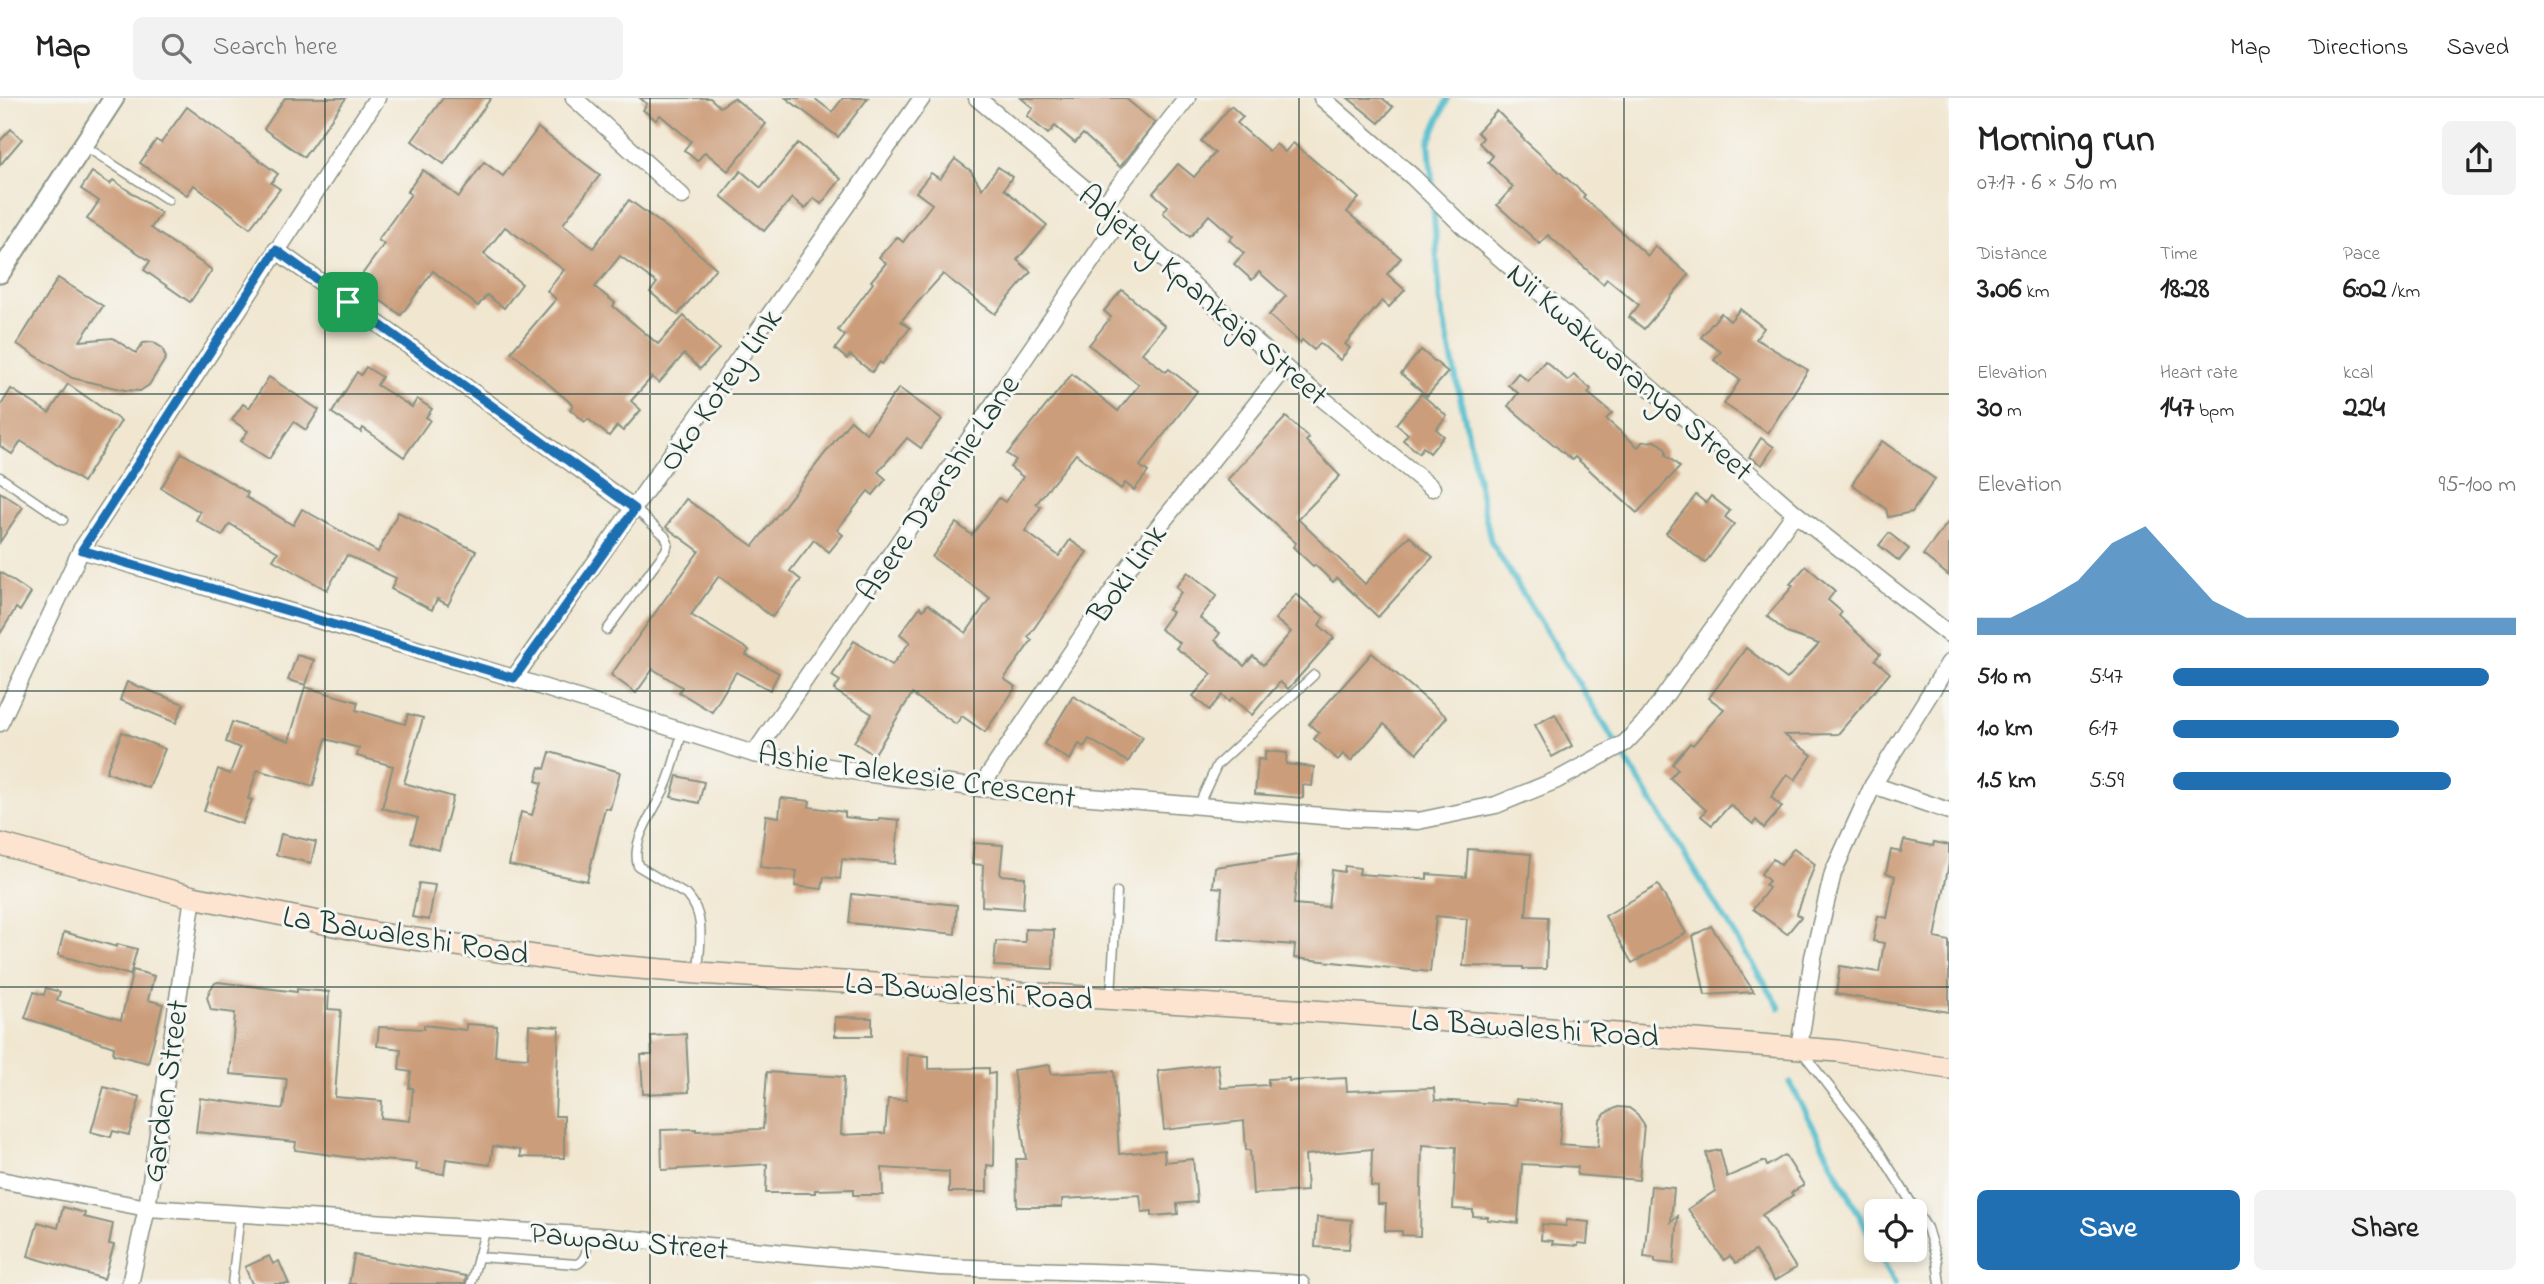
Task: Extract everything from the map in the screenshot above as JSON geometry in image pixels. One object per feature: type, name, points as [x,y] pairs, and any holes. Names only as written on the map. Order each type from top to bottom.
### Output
[{"type":"main road","name":"La Bawaleshi Road","points":[[0,844],[193,897],[379,934],[592,964],[1344,1013],[1838,1051],[1949,1068]]},
{"type":"street","points":[[0,273],[114,98]]},
{"type":"street","points":[[0,723],[82,550],[377,98]]},
{"type":"street","points":[[574,98],[682,196]]},
{"type":"street","name":"Oko Kotey Link","points":[[514,678],[922,98]]},
{"type":"street","name":"Adjetey Kpankaja Street","points":[[977,98],[1120,219],[1285,368],[1432,488]]},
{"type":"street","points":[[1104,205],[1187,98]]},
{"type":"street","name":"Nii Kwakwaranya Street","points":[[1322,98],[1413,177],[1462,225],[1795,513],[1949,634]]},
{"type":"street","name":"Asere Dzorshie Lane","points":[[754,754],[1120,219]]},
{"type":"street","points":[[276,250],[635,509]]},
{"type":"street","name":"Boki Link","points":[[980,788],[1143,546],[1285,368]]},
{"type":"street","name":"Ashie Talekesie Crescent","points":[[82,550],[514,678],[754,754],[864,774],[980,788],[1347,818],[1418,821],[1496,805],[1557,780],[1625,743],[1649,718],[1795,513]]},
{"type":"street","points":[[1799,1048],[1813,957],[1833,873],[1873,785],[1949,663]]},
{"type":"street","points":[[1873,785],[1949,811]]},
{"type":"street","name":"Garden Street","points":[[130,1284],[147,1208],[193,897]]},
{"type":"street","name":"Pawpaw Street","points":[[0,1180],[147,1208],[588,1235],[940,1267],[1301,1284]]},
{"type":"street","points":[[935,1284],[940,1267]]},
{"type":"lane","points":[[83,145],[168,200]]},
{"type":"lane","points":[[0,477],[63,520]]},
{"type":"lane","points":[[607,630],[666,550],[668,543],[635,509]]},
{"type":"lane","points":[[1198,806],[1217,765],[1314,675]]},
{"type":"lane","points":[[682,733],[667,785],[638,843],[635,855],[638,866],[688,896],[694,903],[700,919],[698,973]]},
{"type":"lane","points":[[1111,999],[1117,892]]},
{"type":"lane","points":[[1799,1048],[1874,1143],[1927,1228],[1937,1261],[1940,1284]]},
{"type":"lane","points":[[232,1284],[240,1214]]},
{"type":"lane","points":[[471,1284],[486,1228]]},
{"type":"lane","points":[[478,1257],[577,1264],[582,1262],[585,1255],[588,1235]]},
{"type":"building","points":[[285,98],[346,98],[304,157],[264,129]]},
{"type":"building","points":[[443,98],[491,98],[444,164],[412,141]]},
{"type":"building","points":[[640,98],[710,98],[720,107],[734,98],[766,124],[728,171],[705,152],[697,161],[684,150],[691,141],[660,115],[656,120],[643,110],[647,104]]},
{"type":"building","points":[[786,98],[814,98],[832,112],[843,98],[868,98],[838,137]]},
{"type":"building","points":[[1021,98],[1125,98],[1155,123],[1120,167],[1083,134],[1075,143],[1055,126],[1048,134],[1027,116],[1033,108]]},
{"type":"building","points":[[1348,98],[1382,98],[1393,107],[1379,123]]},
{"type":"building","points":[[1231,106],[1243,117],[1237,123],[1269,151],[1276,144],[1285,152],[1293,143],[1359,198],[1347,212],[1401,258],[1387,274],[1405,290],[1389,307],[1382,301],[1345,344],[1350,348],[1340,360],[1320,343],[1314,350],[1302,340],[1300,343],[1269,315],[1286,296],[1259,272],[1252,280],[1234,264],[1244,253],[1229,240],[1233,236],[1209,215],[1190,237],[1163,213],[1168,206],[1153,193],[1178,164],[1194,177],[1215,153],[1201,141]]},
{"type":"building","points":[[187,107],[278,174],[271,183],[280,189],[250,228],[194,185],[187,195],[140,163],[156,140],[161,143]]},
{"type":"building","points":[[1497,111],[1521,137],[1585,195],[1583,197],[1648,256],[1655,246],[1689,275],[1644,329],[1629,317],[1639,305],[1607,279],[1603,284],[1548,235],[1540,244],[1497,205],[1513,187],[1488,162],[1493,156],[1479,143],[1483,138],[1477,132]]},
{"type":"building","points":[[538,128],[600,175],[563,224],[593,248],[629,200],[716,268],[678,315],[650,292],[657,283],[620,256],[595,287],[658,344],[684,316],[719,349],[700,369],[684,354],[659,383],[652,377],[631,401],[641,410],[623,431],[617,426],[609,436],[588,419],[585,422],[570,409],[573,405],[511,352],[556,299],[547,291],[564,270],[505,227],[484,254],[522,284],[504,308],[487,295],[478,306],[433,271],[401,315],[356,283],[384,244],[378,240],[411,194],[407,192],[423,170],[459,197],[484,162],[503,176]]},
{"type":"building","points":[[11,129],[22,139],[0,165],[0,141]]},
{"type":"building","points":[[798,143],[841,179],[821,204],[814,198],[805,209],[792,198],[764,231],[721,196],[741,171],[761,188]]},
{"type":"building","points":[[955,159],[971,171],[982,189],[998,167],[1012,177],[1004,189],[1047,225],[1017,260],[1031,272],[995,314],[943,274],[901,321],[910,328],[882,364],[880,362],[872,372],[850,355],[847,359],[835,349],[845,336],[838,330],[886,263],[879,257],[897,237],[903,242],[932,204],[916,192],[931,173],[940,179]]},
{"type":"building","points":[[92,172],[110,184],[113,180],[161,213],[151,228],[212,270],[190,302],[144,270],[150,261],[87,219],[99,201],[81,189]]},
{"type":"building","points":[[58,278],[103,306],[80,341],[113,338],[136,353],[143,343],[153,342],[162,348],[166,358],[149,385],[140,391],[125,390],[72,378],[17,344]]},
{"type":"building","points":[[1122,290],[1165,326],[1142,353],[1166,372],[1169,369],[1197,391],[1140,466],[1148,472],[1134,490],[1125,483],[1121,489],[1076,454],[1036,504],[1041,507],[1025,531],[1059,556],[1070,540],[1087,552],[1028,637],[1032,640],[1004,679],[1016,687],[985,732],[962,716],[956,724],[912,694],[874,755],[854,742],[872,714],[834,690],[840,681],[832,676],[854,641],[892,665],[910,642],[900,634],[920,607],[923,610],[928,604],[966,633],[990,598],[932,557],[956,523],[972,535],[999,498],[1005,502],[1023,477],[1010,467],[1016,460],[1007,454],[1072,374],[1118,411],[1139,385],[1089,345],[1111,317],[1104,311]]},
{"type":"building","points":[[1740,309],[1764,328],[1756,339],[1808,370],[1768,433],[1724,404],[1740,380],[1714,360],[1721,352],[1701,337],[1721,313],[1730,321]]},
{"type":"building","points":[[1421,350],[1448,372],[1427,396],[1401,374]]},
{"type":"building","points":[[1545,361],[1568,381],[1574,375],[1591,389],[1588,393],[1612,413],[1606,419],[1638,447],[1642,442],[1655,441],[1661,444],[1666,455],[1680,467],[1637,513],[1575,457],[1572,460],[1508,406],[1518,393],[1508,385],[1518,373],[1528,381]]},
{"type":"building","points":[[366,367],[382,377],[377,385],[412,407],[417,399],[432,409],[426,417],[430,420],[404,457],[363,428],[361,432],[332,413],[357,372],[361,375]]},
{"type":"building","points":[[269,377],[319,410],[306,430],[294,422],[269,459],[241,441],[248,431],[232,420],[243,404],[249,408]]},
{"type":"building","points":[[68,384],[121,421],[83,482],[21,441],[12,454],[0,446],[0,407],[11,389],[49,413]]},
{"type":"building","points":[[899,388],[942,419],[921,448],[907,438],[878,472],[886,479],[873,495],[868,491],[837,530],[843,535],[829,552],[814,540],[790,571],[801,580],[772,617],[719,576],[691,615],[749,650],[746,655],[779,673],[770,690],[736,672],[712,712],[679,692],[682,687],[653,669],[636,693],[611,675],[699,551],[666,527],[686,499],[753,546],[851,420],[866,433]]},
{"type":"building","points":[[1421,394],[1447,416],[1436,429],[1444,436],[1430,453],[1423,447],[1419,453],[1403,440],[1408,434],[1396,424]]},
{"type":"building","points":[[1286,417],[1309,438],[1306,441],[1340,476],[1298,519],[1365,584],[1409,536],[1433,557],[1378,617],[1337,578],[1333,582],[1313,566],[1293,547],[1296,543],[1227,480]]},
{"type":"building","points":[[1761,438],[1774,447],[1762,465],[1749,457]]},
{"type":"building","points":[[1882,441],[1935,479],[1912,512],[1888,517],[1886,509],[1852,484]]},
{"type":"building","points":[[182,453],[248,493],[246,497],[293,525],[302,509],[378,552],[398,512],[476,551],[448,605],[437,599],[432,610],[391,589],[396,578],[347,555],[327,590],[273,560],[278,552],[230,524],[222,536],[196,520],[200,512],[161,488]]},
{"type":"building","points":[[0,492],[23,507],[0,542]]},
{"type":"building","points":[[1696,495],[1706,503],[1711,496],[1730,511],[1725,517],[1734,524],[1705,563],[1666,533]]},
{"type":"building","points":[[1949,521],[1949,576],[1923,555]]},
{"type":"building","points":[[1889,533],[1909,549],[1899,561],[1879,545]]},
{"type":"building","points":[[1806,566],[1835,591],[1828,600],[1842,612],[1839,616],[1880,654],[1875,660],[1890,673],[1838,734],[1784,735],[1812,755],[1795,780],[1787,774],[1771,797],[1782,807],[1764,828],[1756,820],[1753,824],[1730,805],[1712,825],[1701,816],[1706,810],[1670,778],[1678,769],[1672,764],[1690,743],[1693,745],[1724,709],[1709,698],[1746,648],[1787,679],[1819,644],[1787,633],[1767,616]]},
{"type":"building","points":[[0,572],[31,593],[20,611],[16,608],[0,634]]},
{"type":"building","points":[[1188,572],[1217,595],[1200,618],[1220,633],[1215,640],[1244,666],[1253,656],[1263,665],[1291,632],[1275,619],[1296,594],[1324,617],[1319,625],[1334,638],[1288,689],[1280,682],[1252,715],[1232,698],[1229,702],[1222,695],[1209,710],[1193,696],[1212,674],[1176,648],[1180,643],[1160,629],[1172,612],[1168,610],[1181,592],[1176,587]]},
{"type":"building","points":[[1372,653],[1447,717],[1417,753],[1384,724],[1351,761],[1343,754],[1338,760],[1314,739],[1319,733],[1309,724]]},
{"type":"building","points":[[297,655],[314,660],[306,685],[288,680]]},
{"type":"building","points":[[127,682],[184,704],[176,723],[120,700]]},
{"type":"building","points":[[305,687],[358,702],[356,710],[405,724],[408,714],[423,718],[404,783],[453,797],[439,850],[411,842],[418,818],[382,808],[393,766],[357,756],[359,748],[326,739],[313,786],[257,770],[248,799],[252,800],[242,824],[204,811],[218,769],[230,774],[240,748],[226,742],[232,722],[289,741]]},
{"type":"building","points":[[1073,696],[1143,737],[1128,762],[1089,739],[1084,747],[1079,744],[1070,760],[1044,744]]},
{"type":"building","points":[[1555,714],[1572,746],[1552,757],[1535,725]]},
{"type":"building","points":[[122,732],[165,749],[149,788],[106,772]]},
{"type":"building","points":[[1265,751],[1287,753],[1286,764],[1314,767],[1312,786],[1303,785],[1303,798],[1255,794],[1258,759],[1265,760]]},
{"type":"building","points":[[550,752],[620,772],[610,809],[605,808],[587,881],[509,865],[521,812],[532,815],[542,783],[536,781],[540,767],[545,769]]},
{"type":"building","points":[[677,776],[704,782],[699,803],[671,797]]},
{"type":"building","points":[[781,798],[810,801],[809,807],[845,812],[845,817],[878,821],[879,818],[899,820],[895,864],[842,859],[840,879],[824,877],[822,889],[795,886],[797,871],[760,867],[766,815],[779,817]]},
{"type":"building","points":[[281,834],[316,842],[311,863],[276,855]]},
{"type":"building","points":[[1904,840],[1933,846],[1934,842],[1949,845],[1949,863],[1935,938],[1949,941],[1949,1012],[1836,994],[1840,966],[1879,972],[1884,943],[1873,941],[1878,916],[1887,918],[1895,876],[1886,873],[1891,850],[1901,852]]},
{"type":"building","points":[[974,843],[1003,845],[1000,875],[1025,877],[1023,909],[982,906],[983,865],[972,864]]},
{"type":"building","points":[[1794,848],[1815,864],[1797,914],[1801,917],[1787,934],[1753,909],[1769,888],[1765,885],[1769,881],[1761,874],[1773,859],[1781,865]]},
{"type":"building","points":[[1468,849],[1531,854],[1526,916],[1548,917],[1546,969],[1463,966],[1467,919],[1436,916],[1430,972],[1294,958],[1295,945],[1218,939],[1222,888],[1213,887],[1215,867],[1299,855],[1294,904],[1328,907],[1332,870],[1344,872],[1345,866],[1360,868],[1359,874],[1427,879],[1427,874],[1466,877]]},
{"type":"building","points":[[419,883],[435,885],[429,920],[412,917]]},
{"type":"building","points":[[1658,885],[1686,933],[1632,963],[1605,916]]},
{"type":"building","points":[[852,894],[957,905],[955,934],[849,923]]},
{"type":"building","points":[[1711,926],[1754,992],[1705,995],[1693,936]]},
{"type":"building","points":[[1025,929],[1054,930],[1053,969],[994,966],[996,941],[1025,942]]},
{"type":"building","points":[[64,932],[117,947],[117,944],[137,949],[130,975],[58,955]]},
{"type":"building","points":[[133,970],[154,976],[148,1000],[163,1004],[148,1063],[113,1054],[114,1047],[25,1018],[34,992],[44,995],[46,988],[60,992],[57,1000],[121,1020]]},
{"type":"building","points":[[218,982],[297,992],[297,989],[329,992],[328,1009],[341,1010],[335,1097],[382,1101],[381,1118],[410,1121],[413,1088],[409,1088],[411,1072],[399,1070],[401,1049],[377,1046],[379,1027],[424,1029],[424,1025],[466,1030],[466,1024],[497,1026],[495,1056],[528,1058],[529,1025],[559,1027],[555,1116],[564,1116],[564,1158],[520,1157],[520,1150],[493,1146],[490,1165],[446,1159],[444,1174],[416,1170],[417,1163],[295,1150],[296,1142],[196,1132],[200,1098],[283,1109],[287,1079],[230,1074],[235,1013],[211,1010],[207,997]]},
{"type":"building","points":[[835,1017],[872,1018],[872,1036],[835,1036]]},
{"type":"building","points":[[686,1034],[689,1092],[643,1094],[641,1055],[652,1055],[651,1036]]},
{"type":"building","points":[[908,1055],[929,1056],[929,1069],[989,1068],[989,1074],[995,1073],[994,1166],[987,1165],[987,1192],[949,1192],[949,1172],[882,1168],[883,1195],[853,1195],[853,1189],[815,1190],[815,1193],[766,1193],[767,1164],[662,1170],[661,1130],[763,1129],[767,1072],[844,1077],[841,1135],[885,1133],[888,1099],[906,1100]]},
{"type":"building","points":[[1218,1064],[1221,1088],[1268,1085],[1268,1079],[1289,1078],[1289,1081],[1346,1078],[1347,1091],[1434,1088],[1435,1100],[1516,1105],[1516,1099],[1563,1104],[1559,1144],[1598,1147],[1600,1120],[1607,1112],[1618,1107],[1629,1108],[1644,1124],[1639,1180],[1577,1175],[1578,1167],[1522,1164],[1518,1223],[1487,1220],[1488,1217],[1473,1216],[1473,1210],[1453,1209],[1456,1147],[1422,1145],[1420,1236],[1402,1235],[1402,1231],[1385,1231],[1386,1204],[1378,1204],[1378,1187],[1371,1186],[1372,1149],[1305,1155],[1307,1191],[1253,1194],[1250,1150],[1246,1150],[1244,1121],[1164,1130],[1158,1071]]},
{"type":"building","points":[[1050,1065],[1051,1074],[1114,1071],[1119,1154],[1164,1150],[1165,1162],[1193,1159],[1197,1202],[1177,1204],[1178,1214],[1152,1216],[1152,1211],[1142,1212],[1140,1195],[1062,1199],[1062,1207],[1017,1207],[1016,1159],[1026,1159],[1013,1070]]},
{"type":"building","points":[[104,1087],[140,1097],[129,1135],[113,1131],[111,1137],[91,1132]]},
{"type":"building","points":[[1720,1150],[1727,1177],[1765,1161],[1767,1166],[1785,1155],[1804,1185],[1762,1215],[1796,1268],[1774,1281],[1755,1251],[1736,1263],[1730,1256],[1724,1260],[1688,1209],[1715,1191],[1706,1153]]},
{"type":"building","points":[[1651,1186],[1674,1188],[1671,1222],[1678,1216],[1674,1264],[1655,1262],[1655,1258],[1644,1257]]},
{"type":"building","points":[[63,1207],[85,1213],[84,1217],[113,1224],[109,1244],[114,1245],[104,1279],[28,1256],[38,1222],[58,1228]]},
{"type":"building","points":[[1317,1217],[1352,1220],[1349,1249],[1315,1247]]},
{"type":"building","points":[[1566,1220],[1589,1222],[1587,1244],[1552,1244],[1553,1241],[1541,1240],[1542,1224],[1566,1226]]},
{"type":"building","points":[[354,1255],[466,1276],[465,1284],[349,1284]]},
{"type":"building","points":[[269,1256],[273,1264],[279,1261],[289,1284],[252,1284],[245,1267]]},
{"type":"waterway","points":[[1433,190],[1429,142],[1448,98]]},
{"type":"waterway","points":[[1433,201],[1440,302],[1491,542],[1780,1008]]},
{"type":"waterway","points":[[1790,1083],[1864,1224]]},
{"type":"waterway","points":[[1883,1262],[1895,1284]]},
{"type":"route","points":[[276,250],[348,302],[635,509],[514,678],[82,550],[276,250]]}]
